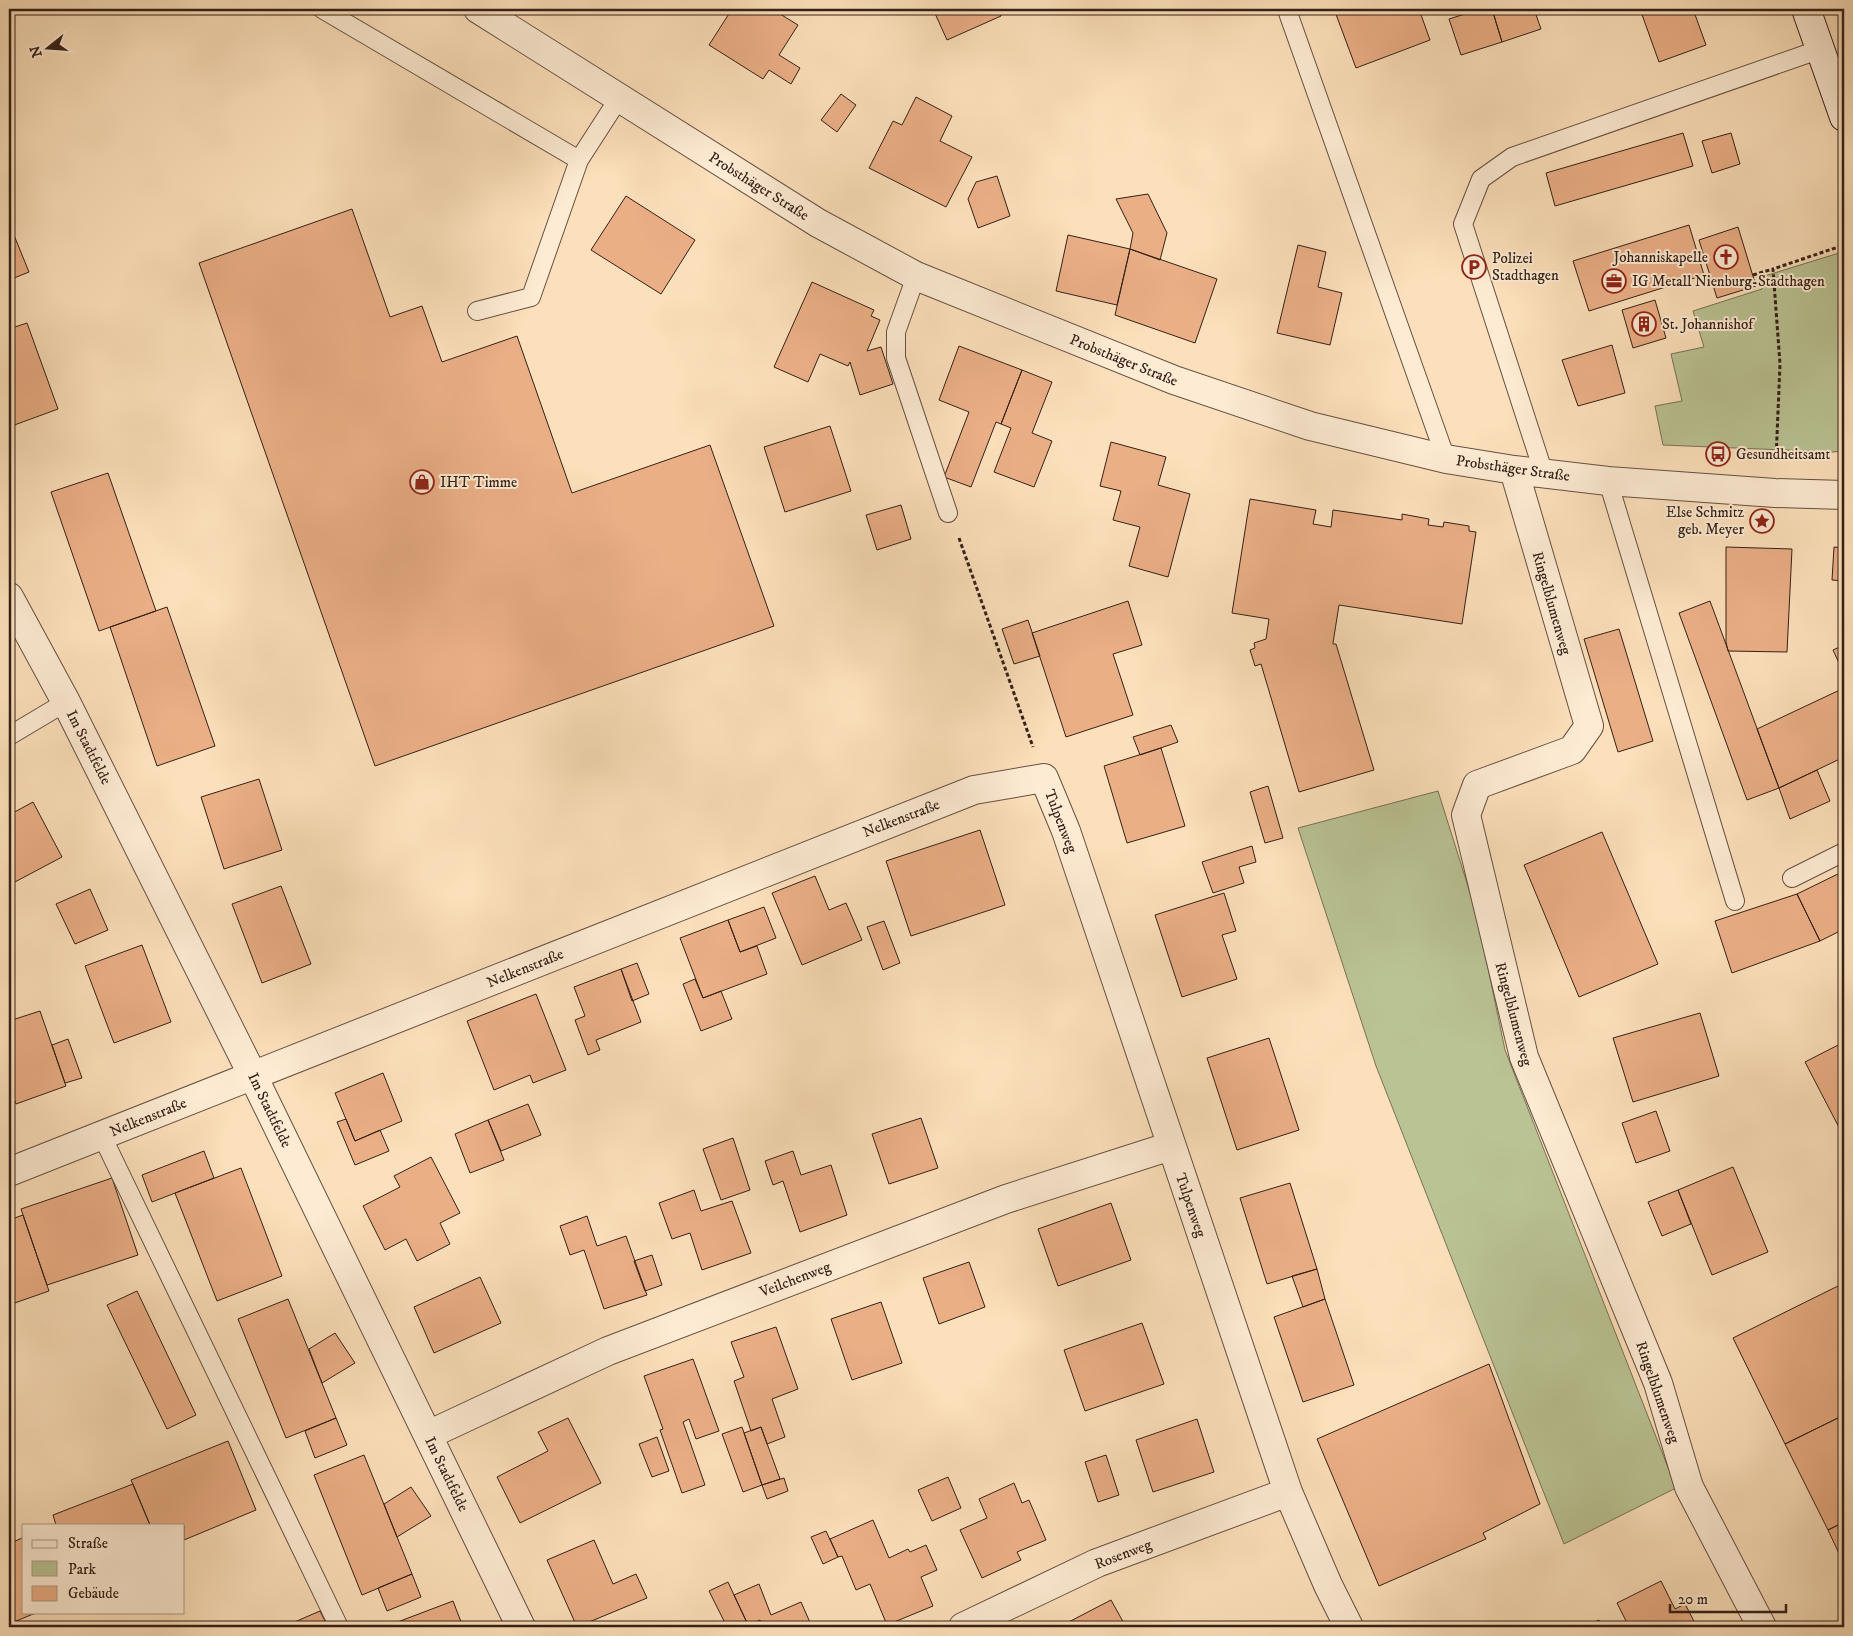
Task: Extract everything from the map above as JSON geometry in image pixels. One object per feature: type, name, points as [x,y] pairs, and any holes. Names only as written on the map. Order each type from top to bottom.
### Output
[{"type":"street","name":"Probsthäger Straße","points":[[478,9],[818,223],[916,276],[1174,380],[1310,426],[1446,459],[1544,474],[1608,480],[1775,493],[1844,495]]},
{"type":"street","points":[[1806,9],[1844,117]]},
{"type":"street","name":"Ringelblumenweg","points":[[1514,470],[1589,726],[1572,750],[1477,785],[1466,815],[1524,1058],[1658,1383],[1689,1487],[1762,1627]]},
{"type":"street","name":"Im Stadtfelde","points":[[9,597],[66,702],[253,1076],[521,1627]]},
{"type":"street","name":"Nelkenstraße","points":[[9,1172],[974,790],[1044,778]]},
{"type":"street","name":"Tulpenweg","points":[[1044,778],[1066,831],[1288,1492],[1328,1585],[1349,1627]]},
{"type":"street","name":"Veilchenweg","points":[[428,1436],[608,1351],[1006,1199],[1171,1146]]},
{"type":"street","name":"Rosenweg","points":[[963,1627],[1097,1563],[1288,1492]]},
{"type":"lane","points":[[322,9],[579,160]]},
{"type":"lane","points":[[1287,10],[1446,459]]},
{"type":"lane","points":[[1544,474],[1463,224],[1481,179],[1512,157],[1820,49]]},
{"type":"lane","points":[[477,311],[532,297],[579,160],[619,98]]},
{"type":"lane","points":[[916,276],[896,332],[896,358],[948,513]]},
{"type":"lane","points":[[1608,480],[1735,901]]},
{"type":"lane","points":[[9,736],[66,702]]},
{"type":"lane","points":[[1792,878],[1844,852]]},
{"type":"lane","points":[[102,1136],[339,1627]]},
{"type":"path","points":[[1752,275],[1844,245]]},
{"type":"path","points":[[1773,269],[1780,364],[1775,493]]},
{"type":"path","points":[[948,513],[956,528],[1044,778]]},
{"type":"green space","points":[[1839,253],[1844,266],[1844,451],[1663,445],[1655,406],[1682,401],[1671,354],[1704,347],[1693,311],[1762,289],[1758,278]]},
{"type":"green space","points":[[1438,791],[1477,915],[1505,1050],[1676,1488],[1564,1544],[1376,1066],[1298,828]]},
{"type":"building","points":[[732,9],[772,9],[798,25],[779,55],[800,68],[791,84],[769,70],[763,79],[709,45]]},
{"type":"building","points":[[933,9],[998,9],[1001,16],[947,40]]},
{"type":"building","points":[[1334,9],[1419,9],[1430,40],[1356,68]]},
{"type":"building","points":[[1470,9],[1492,9],[1502,42],[1461,55],[1449,19],[1471,12]]},
{"type":"building","points":[[1492,9],[1534,9],[1541,29],[1502,42]]},
{"type":"building","points":[[1640,9],[1693,9],[1706,45],[1659,62]]},
{"type":"building","points":[[841,94],[856,105],[837,132],[821,120]]},
{"type":"building","points":[[916,97],[952,116],[940,141],[972,157],[946,207],[869,168],[893,121],[902,125]]},
{"type":"building","points":[[1683,133],[1693,166],[1555,206],[1546,173]]},
{"type":"building","points":[[1731,133],[1740,164],[1712,173],[1702,141]]},
{"type":"building","points":[[997,176],[1010,216],[978,228],[968,199],[976,182]]},
{"type":"building","points":[[1148,194],[1167,233],[1160,260],[1130,249],[1133,233],[1116,199]]},
{"type":"building","points":[[626,196],[695,240],[661,294],[591,250]]},
{"type":"building","name":"IHT Timme","points":[[352,209],[390,317],[422,306],[442,362],[517,336],[572,493],[710,445],[774,626],[375,766],[199,263]]},
{"type":"building","points":[[9,223],[29,272],[9,280]]},
{"type":"building","points":[[1689,225],[1704,275],[1589,311],[1573,261]]},
{"type":"building","name":"Johanniskapelle","points":[[1738,227],[1756,286],[1717,298],[1699,240]]},
{"type":"building","points":[[1068,235],[1130,249],[1117,305],[1056,291]]},
{"type":"building","points":[[1298,245],[1326,252],[1318,287],[1342,293],[1330,345],[1277,333]]},
{"type":"building","points":[[1130,249],[1217,279],[1195,343],[1115,315]]},
{"type":"building","points":[[812,282],[874,310],[871,316],[880,320],[867,351],[881,347],[893,384],[860,395],[850,362],[848,366],[820,354],[808,382],[774,367]]},
{"type":"building","name":"St. Johannishof","points":[[1655,300],[1666,338],[1633,348],[1622,310]]},
{"type":"building","points":[[27,323],[58,409],[9,427],[9,329]]},
{"type":"building","points":[[1612,345],[1625,393],[1578,406],[1562,360]]},
{"type":"building","points":[[959,346],[1022,370],[1001,424],[996,422],[971,487],[944,477],[969,412],[939,400]]},
{"type":"building","points":[[1022,370],[1052,382],[1032,433],[1052,441],[1034,487],[994,472],[1011,428],[1001,424]]},
{"type":"building","points":[[830,426],[851,491],[785,512],[764,447]]},
{"type":"building","points":[[1111,442],[1166,457],[1158,485],[1190,494],[1168,577],[1129,566],[1140,527],[1113,520],[1121,491],[1100,486]]},
{"type":"building","points":[[108,473],[156,611],[99,631],[51,492]]},
{"type":"building","points":[[1250,499],[1316,510],[1313,524],[1331,527],[1333,510],[1402,520],[1402,514],[1429,519],[1428,525],[1443,527],[1444,522],[1469,526],[1469,531],[1476,532],[1462,624],[1339,605],[1333,644],[1336,644],[1374,770],[1299,792],[1261,664],[1255,666],[1250,650],[1255,648],[1254,643],[1266,639],[1269,619],[1232,613]]},
{"type":"building","points":[[901,505],[911,539],[877,550],[866,515]]},
{"type":"building","points":[[1726,547],[1792,549],[1787,652],[1728,651],[1726,642]]},
{"type":"building","points":[[1834,547],[1844,548],[1844,581],[1832,580]]},
{"type":"building","points":[[1128,601],[1142,645],[1113,654],[1133,715],[1066,737],[1032,633]]},
{"type":"building","points":[[1710,601],[1779,788],[1747,800],[1679,613]]},
{"type":"building","points":[[167,607],[215,746],[157,766],[110,627]]},
{"type":"building","points":[[1028,620],[1040,656],[1014,664],[1002,629]]},
{"type":"building","points":[[1619,629],[1653,741],[1618,752],[1584,639]]},
{"type":"building","points":[[1844,645],[1844,674],[1833,650]]},
{"type":"building","points":[[1844,688],[1844,757],[1779,788],[1757,729]]},
{"type":"building","points":[[1171,725],[1178,742],[1140,755],[1133,737]]},
{"type":"building","points":[[1161,748],[1185,826],[1127,843],[1104,766]]},
{"type":"building","points":[[1817,770],[1830,801],[1790,819],[1779,788]]},
{"type":"building","points":[[259,779],[282,850],[224,869],[201,797]]},
{"type":"building","points":[[1268,786],[1283,838],[1265,843],[1250,792]]},
{"type":"building","points":[[33,802],[62,857],[13,883],[9,874],[9,815]]},
{"type":"building","points":[[980,830],[1005,905],[911,936],[886,861]]},
{"type":"building","points":[[1602,832],[1658,964],[1579,997],[1524,865]]},
{"type":"building","points":[[1252,846],[1256,862],[1239,867],[1244,883],[1213,893],[1202,862]]},
{"type":"building","points":[[1844,871],[1844,929],[1820,941],[1797,894]]},
{"type":"building","points":[[815,876],[829,910],[846,903],[862,940],[802,965],[772,893]]},
{"type":"building","points":[[281,886],[311,964],[262,983],[232,904]]},
{"type":"building","points":[[90,889],[108,930],[75,944],[56,904]]},
{"type":"building","points":[[1224,893],[1236,931],[1222,935],[1237,979],[1182,997],[1155,915]]},
{"type":"building","points":[[1797,894],[1820,941],[1732,973],[1715,921]]},
{"type":"building","points":[[764,907],[776,938],[740,952],[728,920]]},
{"type":"building","points":[[728,920],[740,952],[757,946],[767,974],[703,998],[680,938]]},
{"type":"building","points":[[884,921],[900,963],[883,970],[867,927]]},
{"type":"building","points":[[142,945],[171,1022],[114,1043],[85,966]]},
{"type":"building","points":[[637,963],[649,994],[632,1001],[621,969]]},
{"type":"building","points":[[621,969],[641,1022],[596,1040],[600,1050],[588,1055],[575,1020],[585,1016],[574,987]]},
{"type":"building","points":[[695,979],[703,998],[721,991],[732,1019],[701,1031],[683,984]]},
{"type":"building","points":[[536,994],[566,1070],[533,1083],[530,1075],[494,1090],[467,1021]]},
{"type":"building","points":[[40,1011],[66,1086],[16,1104],[9,1085],[9,1021]]},
{"type":"building","points":[[1700,1013],[1719,1076],[1633,1102],[1613,1038]]},
{"type":"building","points":[[1269,1038],[1299,1130],[1237,1150],[1207,1058]]},
{"type":"building","points":[[68,1039],[82,1078],[65,1083],[52,1045]]},
{"type":"building","points":[[1844,1042],[1844,1137],[1805,1062]]},
{"type":"building","points":[[383,1073],[402,1121],[355,1141],[335,1093]]},
{"type":"building","points":[[528,1104],[541,1135],[501,1151],[488,1120]]},
{"type":"building","points":[[1656,1111],[1670,1151],[1636,1163],[1622,1123]]},
{"type":"building","points":[[921,1118],[938,1168],[889,1184],[872,1134]]},
{"type":"building","points":[[346,1119],[355,1141],[380,1130],[389,1151],[355,1165],[337,1122]]},
{"type":"building","points":[[488,1120],[504,1160],[470,1173],[455,1134]]},
{"type":"building","points":[[733,1138],[750,1190],[721,1200],[703,1149]]},
{"type":"building","points":[[204,1151],[214,1178],[152,1202],[142,1175]]},
{"type":"building","points":[[793,1151],[801,1175],[831,1165],[847,1215],[800,1232],[783,1181],[773,1185],[765,1161]]},
{"type":"building","points":[[431,1157],[460,1213],[440,1223],[450,1244],[417,1261],[406,1239],[385,1250],[363,1206],[400,1187],[394,1176]]},
{"type":"building","points":[[1733,1167],[1768,1252],[1712,1275],[1678,1190]]},
{"type":"building","points":[[241,1168],[282,1276],[217,1301],[175,1193]]},
{"type":"building","points":[[112,1178],[138,1255],[47,1285],[21,1209]]},
{"type":"building","points":[[1290,1183],[1317,1269],[1267,1284],[1240,1198]]},
{"type":"building","points":[[694,1190],[701,1211],[732,1201],[751,1253],[702,1270],[690,1233],[672,1239],[659,1203]]},
{"type":"building","points":[[1678,1190],[1691,1224],[1662,1236],[1648,1202]]},
{"type":"building","points":[[1111,1203],[1131,1260],[1058,1286],[1038,1229]]},
{"type":"building","points":[[23,1215],[49,1291],[9,1305],[9,1220]]},
{"type":"building","points":[[587,1216],[597,1246],[626,1236],[647,1295],[604,1309],[584,1250],[570,1255],[560,1226]]},
{"type":"building","points":[[652,1255],[662,1285],[645,1291],[634,1261]]},
{"type":"building","points":[[969,1262],[985,1307],[939,1324],[923,1278]]},
{"type":"building","points":[[1317,1269],[1325,1299],[1303,1307],[1292,1276]]},
{"type":"building","points":[[480,1277],[501,1323],[434,1353],[414,1307]]},
{"type":"building","points":[[1842,1284],[1844,1288],[1844,1415],[1785,1444],[1733,1338]]},
{"type":"building","points":[[137,1291],[196,1415],[167,1429],[107,1305]]},
{"type":"building","points":[[288,1299],[336,1418],[286,1438],[238,1319]]},
{"type":"building","points":[[1325,1299],[1354,1385],[1303,1402],[1274,1317]]},
{"type":"building","points":[[881,1302],[902,1363],[852,1380],[831,1319]]},
{"type":"building","points":[[1142,1323],[1164,1384],[1085,1411],[1064,1350]]},
{"type":"building","points":[[776,1327],[798,1389],[772,1399],[785,1437],[767,1444],[761,1427],[751,1431],[734,1381],[744,1377],[731,1342]]},
{"type":"building","points":[[335,1333],[355,1363],[322,1383],[309,1349]]},
{"type":"building","points":[[693,1359],[719,1431],[696,1439],[689,1419],[683,1422],[705,1485],[682,1493],[660,1430],[663,1429],[644,1376]]},
{"type":"building","points":[[1489,1364],[1540,1504],[1483,1533],[1486,1539],[1379,1586],[1317,1439]]},
{"type":"building","points":[[1844,1415],[1844,1522],[1828,1530],[1785,1444]]},
{"type":"building","points":[[336,1418],[347,1445],[315,1458],[305,1431]]},
{"type":"building","points":[[568,1418],[601,1483],[520,1523],[497,1477],[548,1451],[538,1432]]},
{"type":"building","points":[[1197,1419],[1214,1472],[1153,1492],[1136,1440]]},
{"type":"building","points":[[742,1427],[762,1485],[743,1492],[722,1434]]},
{"type":"building","points":[[761,1427],[780,1479],[762,1485],[744,1433]]},
{"type":"building","points":[[657,1437],[669,1471],[652,1477],[639,1444]]},
{"type":"building","points":[[228,1441],[256,1510],[185,1540],[185,1524],[150,1524],[131,1480]]},
{"type":"building","points":[[364,1455],[412,1574],[362,1595],[314,1475]]},
{"type":"building","points":[[1106,1455],[1119,1495],[1098,1502],[1085,1462]]},
{"type":"building","points":[[948,1477],[961,1508],[932,1521],[918,1490]]},
{"type":"building","points":[[784,1478],[788,1491],[767,1499],[762,1485]]},
{"type":"building","points":[[1014,1483],[1022,1503],[1029,1500],[1046,1540],[1017,1552],[1021,1560],[982,1578],[960,1530],[987,1518],[979,1499]]},
{"type":"building","points":[[133,1484],[150,1524],[56,1524],[53,1515]]},
{"type":"building","points":[[411,1487],[431,1516],[397,1537],[384,1504]]},
{"type":"building","points":[[873,1520],[889,1558],[908,1549],[910,1552],[926,1545],[937,1570],[921,1577],[933,1606],[887,1625],[870,1584],[856,1590],[842,1556],[838,1557],[830,1539]]},
{"type":"building","points":[[1844,1522],[1844,1564],[1828,1530]]},
{"type":"building","points":[[826,1531],[838,1557],[823,1564],[811,1537]]},
{"type":"building","points":[[22,1538],[22,1614],[33,1614],[9,1624],[9,1544]]},
{"type":"building","points":[[594,1540],[613,1584],[636,1574],[647,1598],[577,1627],[547,1560]]},
{"type":"building","points":[[412,1574],[421,1597],[387,1611],[378,1588]]},
{"type":"building","points":[[1661,1581],[1675,1609],[1685,1604],[1697,1627],[1629,1627],[1617,1603]]},
{"type":"building","points":[[728,1582],[749,1627],[727,1627],[709,1591]]},
{"type":"building","points":[[759,1584],[771,1615],[801,1602],[812,1627],[763,1627],[760,1620],[748,1625],[734,1595]]},
{"type":"building","points":[[1111,1600],[1126,1627],[1061,1626]]},
{"type":"building","points":[[453,1601],[463,1627],[387,1626]]},
{"type":"building","points":[[320,1611],[328,1627],[283,1627]]},
{"type":"building","points":[[1599,1620],[1603,1627],[1584,1627],[1585,1626]]},
{"type":"place","name":"Johanniskapelle","points":[[1726,257]]},
{"type":"place","name":"Polizei Stadthagen","points":[[1474,267]]},
{"type":"place","name":"IG Metall Nienburg-Stadthagen","points":[[1614,281]]},
{"type":"place","name":"St. Johannishof","points":[[1644,324]]},
{"type":"place","name":"Gesundheitsamt","points":[[1718,454]]},
{"type":"place","name":"IHT Timme","points":[[422,482]]},
{"type":"place","name":"Else Schmitz geb. Meyer","points":[[1762,521]]}]
